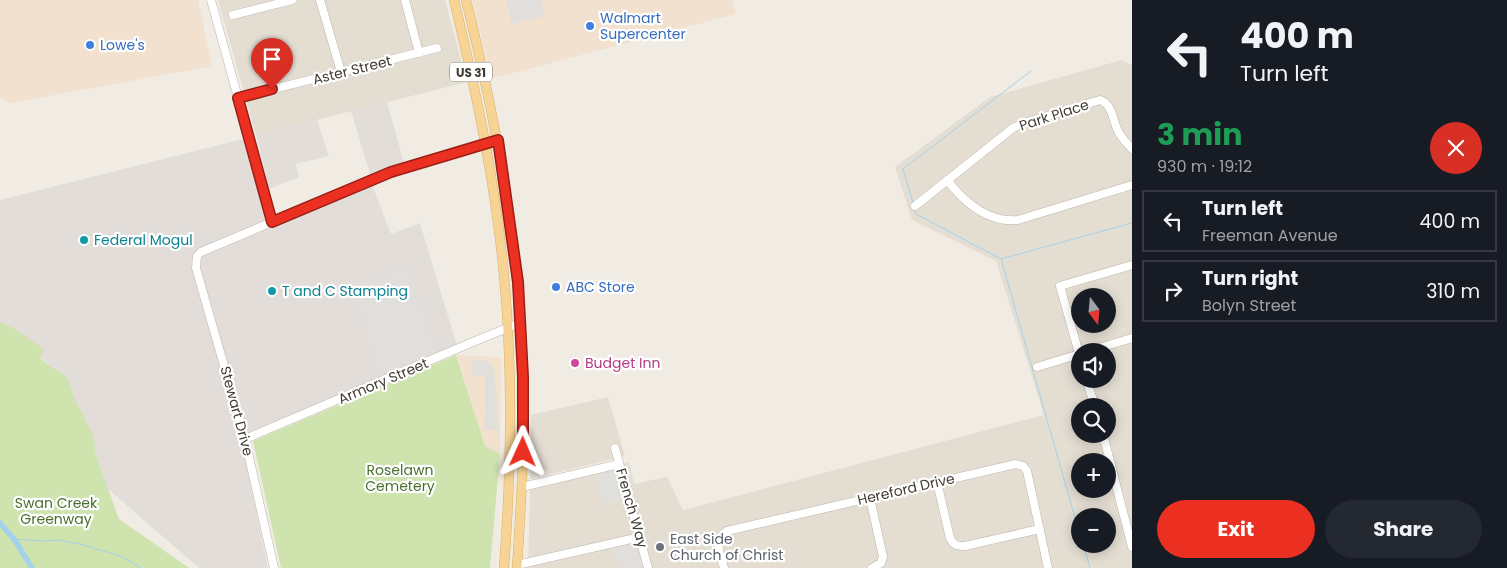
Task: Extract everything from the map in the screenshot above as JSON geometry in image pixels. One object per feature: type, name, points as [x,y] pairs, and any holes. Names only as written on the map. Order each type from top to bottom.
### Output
[{"type":"main road","name":"US 31","points":[[454,0],[486,144],[505,285],[511,405],[504,568]]},
{"type":"main road","name":"US 31","points":[[466,0],[482,60],[498,140],[518,282],[524,417],[517,567]]},
{"type":"street","points":[[212,0],[272,222],[391,172],[498,140]]},
{"type":"street","points":[[233,15],[292,0]]},
{"type":"street","points":[[320,0],[341,72]]},
{"type":"street","points":[[405,0],[418,53]]},
{"type":"street","name":"Aster Street","points":[[238,98],[437,48]]},
{"type":"street","name":"Park Place","points":[[915,206],[1013,128],[1100,100],[1106,102],[1109,106],[1119,133],[1132,149]]},
{"type":"street","points":[[947,180],[966,202],[993,218],[1008,221],[1018,220],[1132,184]]},
{"type":"street","name":"Stewart Drive","points":[[272,222],[201,252],[197,256],[196,268],[245,439],[274,568]]},
{"type":"street","points":[[1077,343],[1060,286],[1132,265]]},
{"type":"street","name":"Armory Street","points":[[245,439],[520,323]]},
{"type":"street","points":[[1115,343],[1132,338]]},
{"type":"street","points":[[1037,367],[1071,358]]},
{"type":"street","points":[[1105,443],[1132,547]]},
{"type":"street","name":"French Way","points":[[615,448],[648,568]]},
{"type":"street","points":[[522,487],[619,464]]},
{"type":"street","name":"Hereford Drive","points":[[724,568],[719,539],[727,531],[1016,464],[1023,466],[1027,471],[1048,568]]},
{"type":"street","points":[[937,482],[950,538],[952,543],[958,546],[1040,530]]},
{"type":"street","points":[[870,498],[883,557],[881,563],[872,568]]},
{"type":"street","points":[[517,567],[640,537]]},
{"type":"shaded area","points":[[0,0],[198,0],[212,66],[11,103],[0,97]]},
{"type":"shaded area","points":[[218,0],[445,0],[467,82],[256,135]]},
{"type":"shaded area","points":[[472,0],[732,0],[736,14],[491,78]]},
{"type":"shaded area","points":[[506,0],[541,0],[545,16],[512,24]]},
{"type":"shaded area","points":[[1122,60],[1132,65],[1132,568],[528,568],[530,489],[629,462],[634,484],[667,477],[683,510],[1044,415],[996,261],[912,220],[895,167],[990,97]]},
{"type":"shaded area","points":[[387,102],[404,163],[370,174],[351,111]]},
{"type":"shaded area","points":[[317,120],[329,156],[296,164],[299,177],[269,189],[256,135]]},
{"type":"shaded area","points":[[243,139],[267,229],[372,185],[391,234],[420,223],[457,346],[241,437],[268,568],[199,568],[107,488],[67,377],[0,331],[0,200]]},
{"type":"shaded area","points":[[404,269],[436,350],[379,374],[357,289]]},
{"type":"shaded area","points":[[456,355],[501,357],[500,454],[485,446]]},
{"type":"shaded area","points":[[487,360],[494,369],[499,430],[485,430],[485,376],[472,375],[473,361]]},
{"type":"shaded area","points":[[608,397],[625,456],[530,479],[531,415]]},
{"type":"shaded area","points":[[613,468],[617,470],[625,499],[604,505],[595,472]]},
{"type":"shaded area","points":[[633,540],[637,542],[645,568],[620,568],[614,545]]},
{"type":"green space","name":"Swan Creek Greenway","points":[[0,322],[13,328],[44,349],[40,359],[67,377],[75,399],[93,435],[94,450],[119,519],[189,568],[0,568]]},
{"type":"green space","name":"Roselawn Cemetery","points":[[456,355],[485,446],[500,454],[490,568],[281,568],[253,441]]},
{"type":"waterway","points":[[913,203],[903,169],[1031,71]]},
{"type":"waterway","points":[[915,210],[916,214],[1001,259],[1132,223]]},
{"type":"waterway","points":[[1001,259],[1072,508]]},
{"type":"waterway","points":[[0,523],[14,539],[32,568]]},
{"type":"waterway","points":[[14,539],[57,540],[80,544],[123,557],[141,568]]},
{"type":"waterway","points":[[1086,553],[1090,568]]},
{"type":"place","name":"Walmart Supercenter","points":[[590,26]]},
{"type":"place","name":"Lowe's","points":[[90,45]]},
{"type":"place","name":"Federal Mogul","points":[[84,240]]},
{"type":"place","name":"ABC Store","points":[[556,287]]},
{"type":"place","name":"T and C Stamping","points":[[272,291]]},
{"type":"place","name":"Budget Inn","points":[[575,363]]},
{"type":"place","name":"East Side Church of Christ","points":[[660,547]]},
{"type":"route","points":[[272,89],[238,98],[272,222],[391,172],[498,140],[518,282],[523,377],[523,452]]}]
